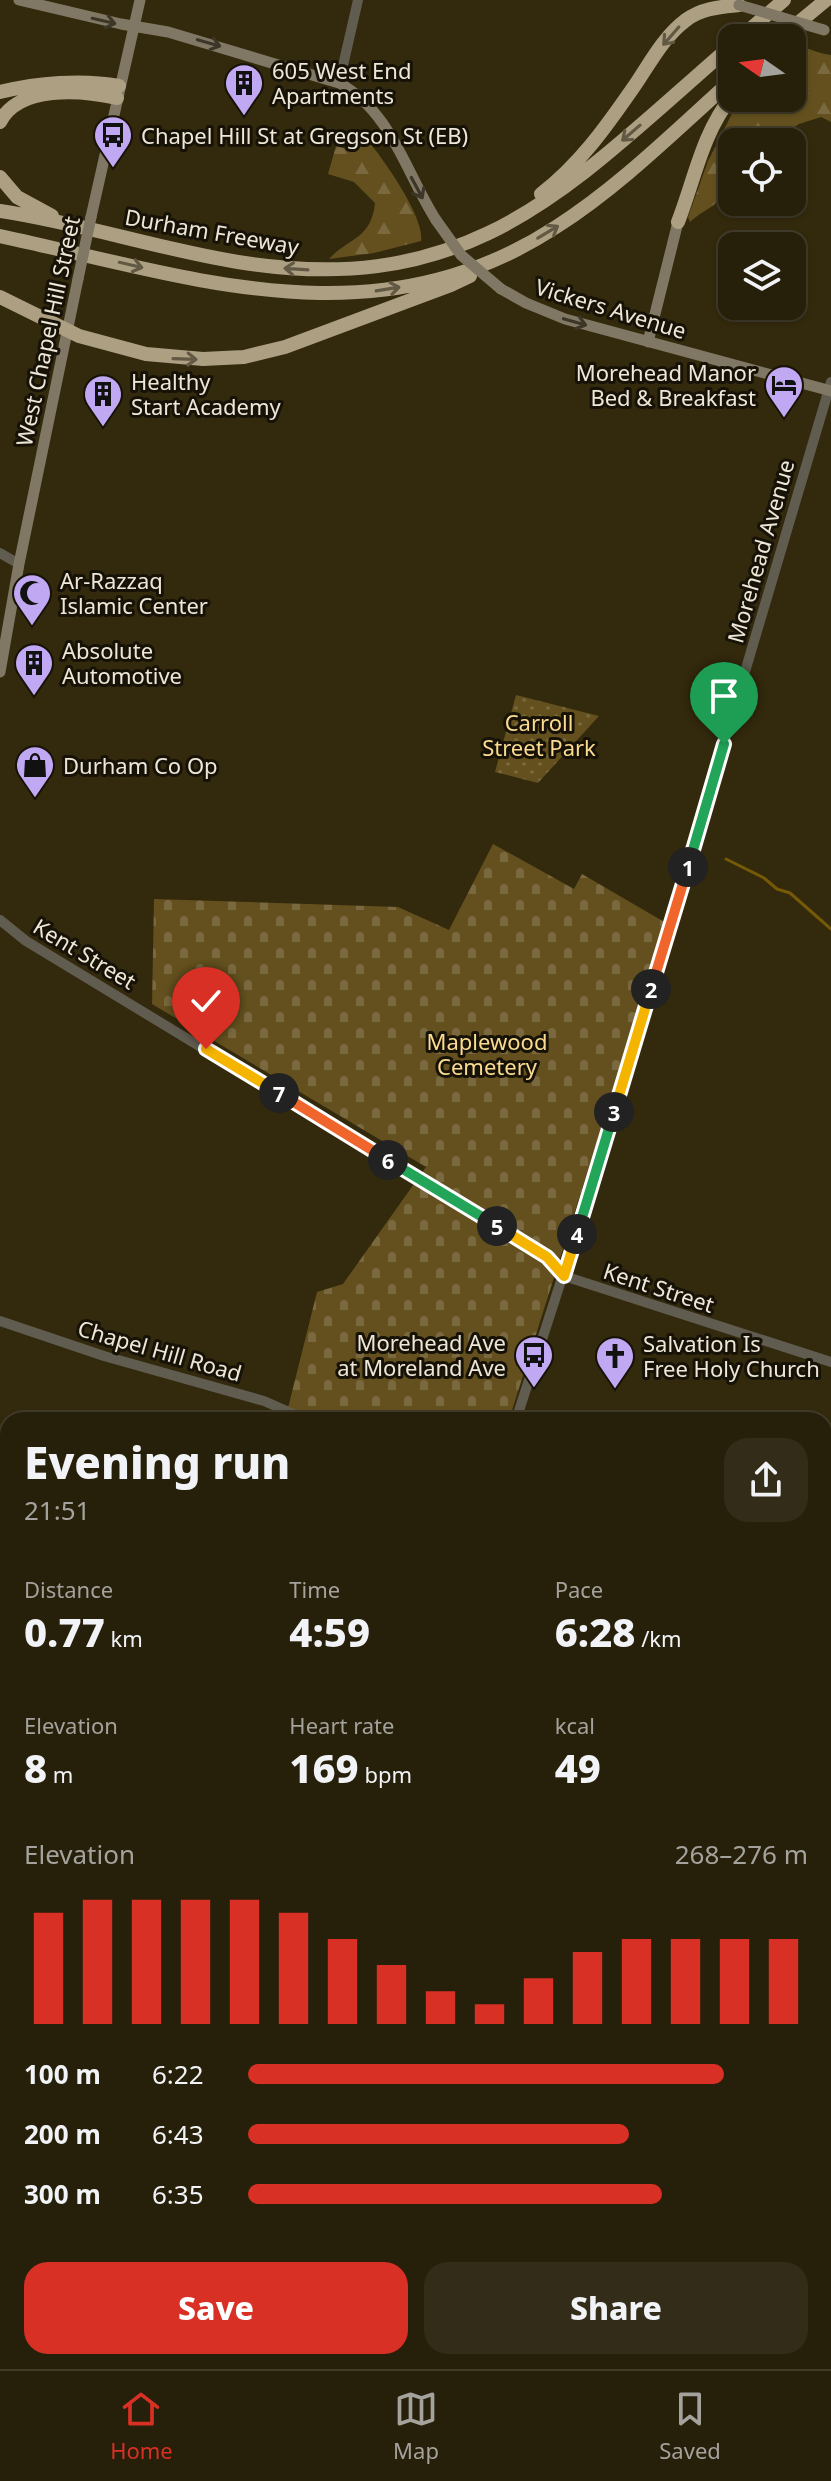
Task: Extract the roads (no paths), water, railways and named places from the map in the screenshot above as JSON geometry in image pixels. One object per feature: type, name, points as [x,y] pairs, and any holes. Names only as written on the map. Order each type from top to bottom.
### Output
[{"type":"highway","points":[[756,24],[784,0]]},
{"type":"highway","points":[[797,24],[826,0]]},
{"type":"highway","points":[[802,24],[826,0]]},
{"type":"highway","points":[[507,225],[571,170],[599,136],[657,52],[684,21],[708,9],[739,5]]},
{"type":"highway","name":"Durham Freeway","points":[[0,211],[223,259],[308,270],[371,268],[400,263],[447,251],[507,225],[567,187],[718,57]]},
{"type":"highway","points":[[0,92],[48,85],[104,83],[118,92]]},
{"type":"highway","points":[[0,122],[15,104],[33,96],[118,92]]},
{"type":"highway","points":[[0,236],[231,286],[296,294],[372,292],[407,286],[478,267],[537,239],[592,202],[718,93]]},
{"type":"highway","points":[[678,222],[692,172],[722,112]]},
{"type":"highway","points":[[0,177],[17,197],[66,225]]},
{"type":"highway","points":[[0,297],[68,330],[125,349],[168,358],[244,357],[285,347],[359,321],[468,278],[478,267]]},
{"type":"main road","points":[[19,0],[199,40],[339,83]]},
{"type":"main road","name":"West Chapel Hill Street","points":[[0,672],[78,279],[140,0]]},
{"type":"main road","points":[[720,0],[828,31]]},
{"type":"main road","name":"Vickers Avenue","points":[[339,83],[363,99],[381,120],[436,220],[461,255],[489,282],[550,314],[830,388]]},
{"type":"main road","points":[[648,342],[678,222]]},
{"type":"street","points":[[339,83],[358,0]]},
{"type":"street","name":"Morehead Avenue","points":[[519,1412],[564,1276],[830,388]]},
{"type":"street","points":[[0,553],[19,564]]},
{"type":"street","name":"Kent Street","points":[[0,920],[26,941],[539,1252],[564,1276],[831,1362]]},
{"type":"street","name":"Chapel Hill Road","points":[[0,1321],[104,1356],[264,1401],[289,1412]]},
{"type":"waterway","points":[[726,859],[764,878],[777,889],[790,893],[831,929]]},
{"type":"place","name":"605 West End Apartments","points":[[244,117]]},
{"type":"place","name":"Chapel Hill St at Gregson St (EB)","points":[[113,169]]},
{"type":"place","name":"Morehead Manor Bed & Breakfast","points":[[784,419]]},
{"type":"place","name":"Healthy Start Academy","points":[[103,428]]},
{"type":"place","name":"Ar-Razzaq Islamic Center","points":[[32,627]]},
{"type":"place","name":"Absolute Automotive","points":[[34,697]]},
{"type":"place","name":"Durham Co Op","points":[[35,799]]},
{"type":"place","name":"Morehead Ave at Moreland Ave","points":[[534,1389]]},
{"type":"place","name":"Salvation Is Free Holy Church","points":[[615,1390]]},
{"type":"park label","name":"Carroll Street Park","points":[[539,734]]},
{"type":"park label","name":"Maplewood Cemetery","points":[[487,1054]]}]
